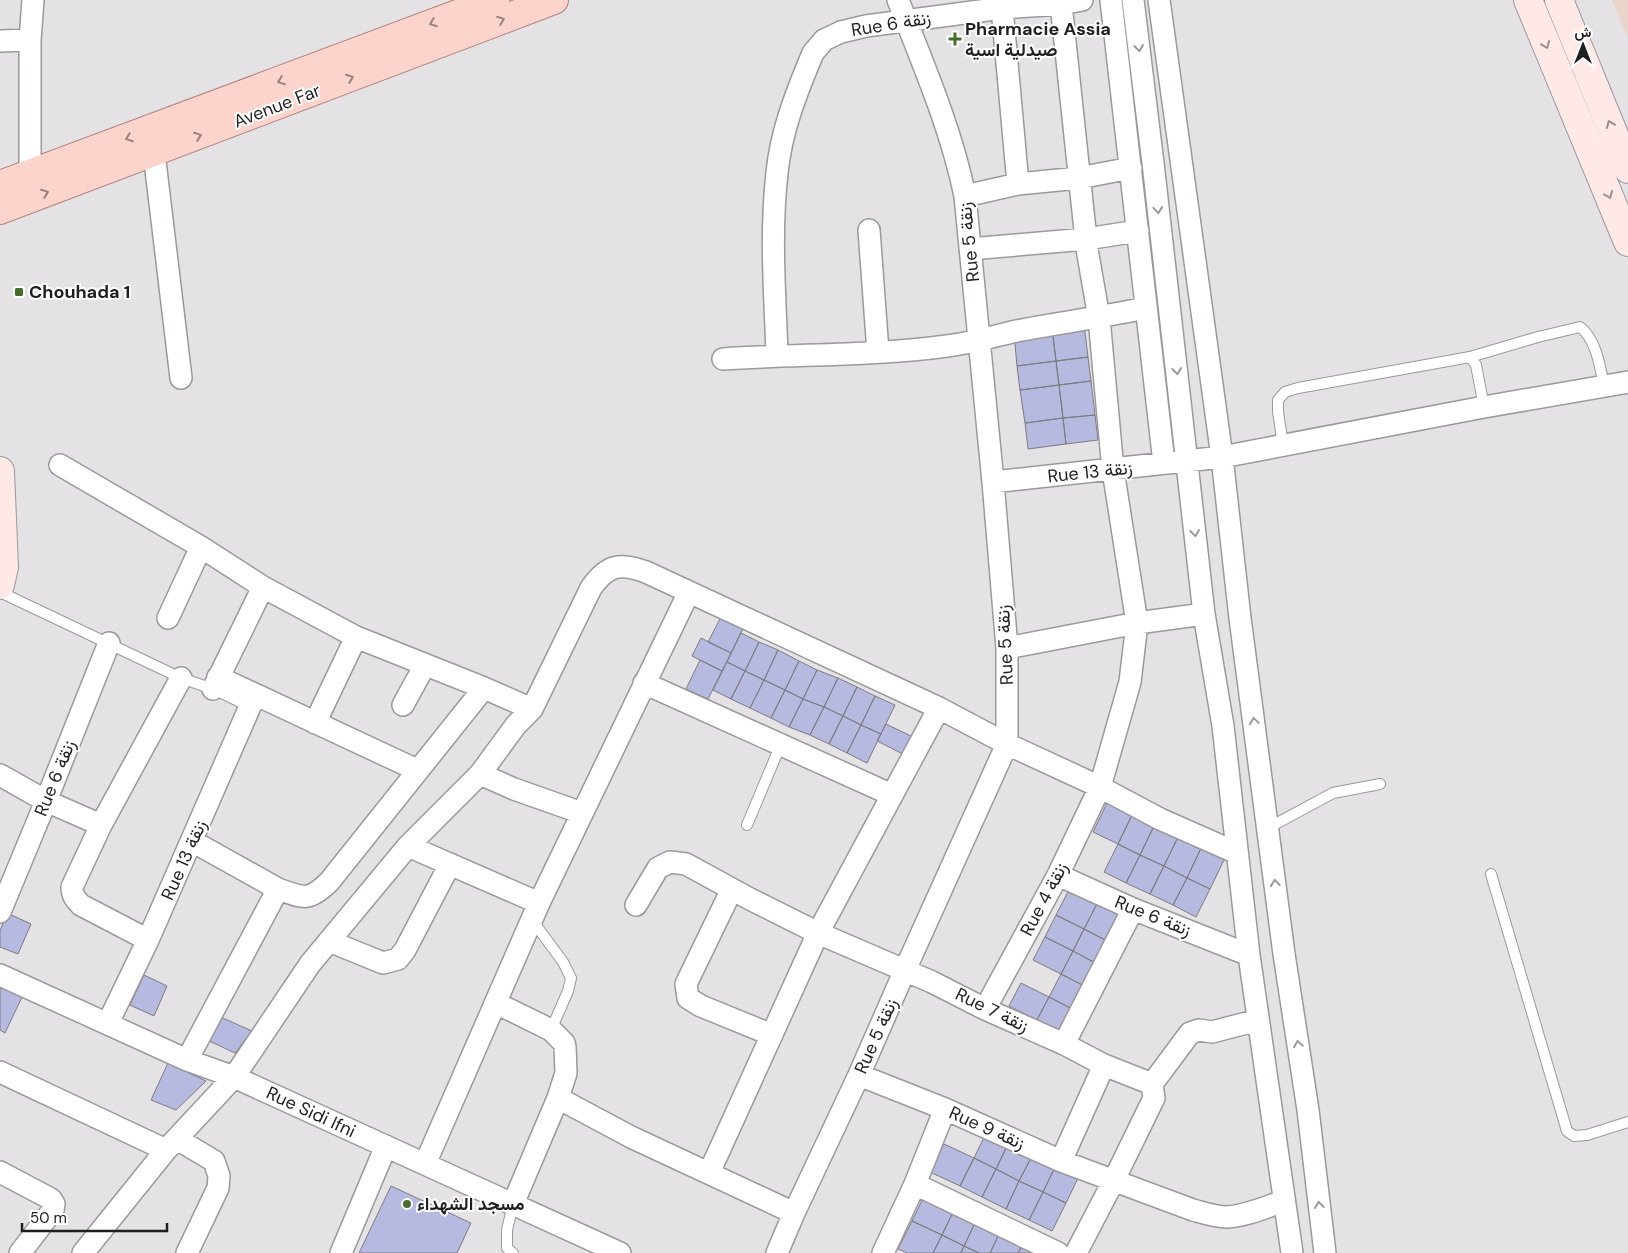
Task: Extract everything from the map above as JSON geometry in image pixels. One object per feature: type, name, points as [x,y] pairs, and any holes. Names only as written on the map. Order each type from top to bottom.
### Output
[{"type":"main road","name":"Avenue Far","points":[[0,185],[495,0]]},
{"type":"main road","name":"Avenue Far","points":[[0,210],[554,0]]},
{"type":"street","points":[[30,175],[30,40],[33,0]]},
{"type":"street","name":"Rue 5 زنقة","points":[[777,1253],[1008,744],[1007,648],[965,196],[949,135],[898,0]]},
{"type":"street","name":"Rue 6 زنقة","points":[[777,355],[774,217],[777,172],[793,103],[808,63],[817,46],[831,36],[866,26],[1002,8],[1061,4],[1082,0]]},
{"type":"street","points":[[1111,0],[1164,463]]},
{"type":"street","points":[[1133,0],[1154,163],[1204,614],[1223,726],[1249,955],[1292,1253]]},
{"type":"street","points":[[1159,0],[1222,457],[1240,618],[1285,964],[1308,1110],[1325,1253]]},
{"type":"street","points":[[1528,0],[1628,242]]},
{"type":"street","points":[[1558,0],[1628,169]]},
{"type":"street","name":"Rue 4 زنقة","points":[[985,1009],[1058,875],[1100,787],[1130,682],[1137,623],[1113,470],[1099,318],[1086,239],[1061,4]]},
{"type":"street","points":[[1002,8],[1018,184]]},
{"type":"street","points":[[0,41],[30,40]]},
{"type":"street","points":[[154,153],[181,378]]},
{"type":"street","points":[[965,196],[1018,184],[1079,178],[1131,168]]},
{"type":"street","points":[[869,230],[878,352]]},
{"type":"street","points":[[970,249],[1086,239],[1138,231]]},
{"type":"street","points":[[723,359],[777,355],[878,352],[948,346],[1145,308]]},
{"type":"street","name":"Rue 13 زنقة","points":[[993,482],[1222,457],[1484,407],[1628,382]]},
{"type":"street","points":[[60,465],[263,587],[356,637],[484,688],[532,710]]},
{"type":"street","points":[[0,470],[4,567],[0,584]]},
{"type":"street","points":[[168,618],[201,548]]},
{"type":"street","points":[[83,1253],[172,1144],[234,1077],[310,964],[329,941],[408,846],[480,774],[516,724],[532,710],[591,588],[608,569],[621,566],[632,567],[689,592],[939,708],[1008,744],[1237,854]]},
{"type":"street","points":[[263,587],[215,683],[253,701],[315,723],[417,770]]},
{"type":"street","points":[[425,1164],[536,911],[644,682],[689,592]]},
{"type":"street","points":[[1007,648],[1137,623],[1204,614]]},
{"type":"street","points":[[315,723],[356,637]]},
{"type":"street","name":"Rue 6 زنقة","points":[[0,912],[109,643]]},
{"type":"street","points":[[403,705],[425,664]]},
{"type":"street","points":[[148,940],[81,905],[72,894],[74,881],[101,825],[181,678]]},
{"type":"street","points":[[644,682],[892,795]]},
{"type":"street","points":[[192,841],[278,889],[304,898],[317,894],[329,882],[484,688]]},
{"type":"street","name":"Rue 13 زنقة","points":[[108,1023],[148,940],[253,701]]},
{"type":"street","points":[[709,1173],[818,933],[939,708]]},
{"type":"street","points":[[480,774],[514,789],[582,813]]},
{"type":"street","points":[[0,775],[46,801],[101,825]]},
{"type":"street","points":[[408,846],[450,864],[536,911]]},
{"type":"street","name":"Rue 7 زنقة","points":[[636,905],[654,872],[661,865],[670,862],[686,864],[818,933],[956,993],[985,1009],[1064,1044],[1153,1091]]},
{"type":"street","points":[[329,941],[383,962],[398,959],[405,950],[450,864]]},
{"type":"street","name":"Rue 6 زنقة","points":[[1058,875],[1133,909],[1249,955]]},
{"type":"street","points":[[188,1060],[278,889]]},
{"type":"street","points":[[732,889],[686,984],[688,998],[701,1006],[772,1035]]},
{"type":"street","points":[[1064,1044],[1133,909]]},
{"type":"street","name":"Rue Sidi Ifni","points":[[0,975],[188,1060],[234,1077],[620,1253]]},
{"type":"street","points":[[496,1003],[551,1030],[564,1043],[566,1048],[566,1074],[558,1098],[513,1204]]},
{"type":"street","points":[[1076,1253],[1114,1180],[1153,1091],[1190,1033],[1199,1030],[1212,1032],[1258,1020]]},
{"type":"street","points":[[1061,1161],[1104,1065]]},
{"type":"street","points":[[0,1072],[214,1161],[220,1176],[218,1188],[187,1253]]},
{"type":"street","name":"Rue 9 زنقة","points":[[859,1075],[945,1109],[1061,1161],[1114,1180]]},
{"type":"street","points":[[558,1098],[631,1137],[794,1213]]},
{"type":"street","points":[[883,1253],[945,1109]]},
{"type":"street","points":[[341,1253],[386,1146]]},
{"type":"street","points":[[0,1172],[51,1198],[54,1204],[53,1210],[20,1253]]},
{"type":"street","points":[[1114,1180],[1212,1216],[1227,1217],[1240,1215],[1284,1202]]},
{"type":"street","points":[[914,1184],[1055,1252]]},
{"type":"lane","points":[[1282,445],[1278,400],[1284,392],[1470,357],[1580,327],[1587,332],[1599,362],[1604,386]]},
{"type":"lane","points":[[1470,357],[1476,365],[1484,407]]},
{"type":"lane","points":[[0,592],[181,678],[215,683]]},
{"type":"lane","points":[[747,825],[781,744]]},
{"type":"lane","points":[[1268,828],[1333,794],[1380,784]]},
{"type":"lane","points":[[1492,874],[1567,1131],[1574,1136],[1587,1135],[1628,1122]]},
{"type":"lane","points":[[536,911],[571,978],[568,991],[551,1030]]},
{"type":"lane","points":[[513,1204],[507,1230],[507,1248],[513,1253]]},
{"type":"shaded area","points":[[1612,0],[1628,0],[1628,38]]},
{"type":"building","points":[[1084,324],[1088,357],[1056,361],[1052,328]]},
{"type":"building","points":[[1052,328],[1056,361],[1017,366],[1014,333]]},
{"type":"building","points":[[1088,357],[1091,381],[1059,385],[1056,361]]},
{"type":"building","points":[[1056,361],[1059,385],[1020,390],[1017,366]]},
{"type":"building","points":[[1091,381],[1095,415],[1063,418],[1059,385]]},
{"type":"building","points":[[1059,385],[1063,418],[1025,423],[1020,390]]},
{"type":"building","points":[[1095,415],[1098,440],[1066,444],[1063,418]]},
{"type":"building","points":[[1063,418],[1066,444],[1028,449],[1025,423]]},
{"type":"building","points":[[722,615],[744,626],[731,653],[708,642]]},
{"type":"building","points":[[741,633],[759,642],[745,671],[727,662]]},
{"type":"building","points":[[701,638],[731,653],[722,671],[692,656]]},
{"type":"building","points":[[759,642],[778,650],[764,680],[745,671]]},
{"type":"building","points":[[778,650],[799,661],[785,690],[764,680]]},
{"type":"building","points":[[700,660],[722,671],[708,699],[686,689]]},
{"type":"building","points":[[799,661],[817,670],[803,699],[785,690]]},
{"type":"building","points":[[727,662],[745,671],[731,699],[713,690]]},
{"type":"building","points":[[817,670],[838,678],[824,707],[803,699]]},
{"type":"building","points":[[745,671],[764,680],[750,708],[731,699]]},
{"type":"building","points":[[838,678],[857,687],[843,716],[824,707]]},
{"type":"building","points":[[764,680],[785,690],[771,718],[750,708]]},
{"type":"building","points":[[857,687],[875,696],[861,725],[843,716]]},
{"type":"building","points":[[785,690],[803,699],[789,727],[771,718]]},
{"type":"building","points":[[875,696],[895,705],[881,734],[861,725]]},
{"type":"building","points":[[803,699],[824,707],[810,735],[789,727]]},
{"type":"building","points":[[824,707],[843,716],[829,744],[810,735]]},
{"type":"building","points":[[843,716],[861,725],[847,753],[829,744]]},
{"type":"building","points":[[886,724],[913,737],[905,755],[877,741]]},
{"type":"building","points":[[861,725],[881,734],[867,763],[847,753]]},
{"type":"building","points":[[1107,803],[1132,815],[1118,844],[1093,832]]},
{"type":"building","points":[[1132,815],[1154,826],[1140,855],[1118,844]]},
{"type":"building","points":[[1154,826],[1178,837],[1164,866],[1140,855]]},
{"type":"building","points":[[1178,837],[1201,848],[1187,878],[1164,866]]},
{"type":"building","points":[[1118,844],[1140,855],[1126,883],[1104,872]]},
{"type":"building","points":[[1201,848],[1224,860],[1210,889],[1187,878]]},
{"type":"building","points":[[1140,855],[1164,866],[1150,894],[1126,883]]},
{"type":"building","points":[[1164,866],[1187,878],[1173,905],[1150,894]]},
{"type":"building","points":[[1187,878],[1210,889],[1196,917],[1173,905]]},
{"type":"building","points":[[1071,886],[1099,900],[1084,929],[1056,915]]},
{"type":"building","points":[[1099,900],[1128,915],[1113,944],[1084,929]]},
{"type":"building","points":[[7,913],[31,924],[18,954],[0,947],[0,931]]},
{"type":"building","points":[[1056,915],[1084,929],[1073,951],[1045,937]]},
{"type":"building","points":[[1084,929],[1113,944],[1101,966],[1073,951]]},
{"type":"building","points":[[1045,937],[1073,951],[1061,974],[1033,960]]},
{"type":"building","points":[[1073,951],[1101,966],[1090,989],[1061,974]]},
{"type":"building","points":[[1061,974],[1090,989],[1078,1012],[1049,997]]},
{"type":"building","points":[[144,975],[167,986],[154,1016],[130,1005]]},
{"type":"building","points":[[1021,983],[1049,997],[1037,1020],[1009,1006]]},
{"type":"building","points":[[2,986],[23,995],[5,1033],[0,1030],[0,990]]},
{"type":"building","points":[[1049,997],[1078,1012],[1066,1035],[1037,1020]]},
{"type":"building","points":[[216,1015],[252,1031],[235,1053],[205,1039]]},
{"type":"building","points":[[168,1063],[206,1081],[176,1110],[151,1100]]},
{"type":"building","points":[[988,1129],[1010,1140],[996,1169],[974,1158]]},
{"type":"building","points":[[1010,1140],[1034,1152],[1019,1181],[996,1169]]},
{"type":"building","points":[[944,1144],[974,1158],[960,1186],[930,1172]]},
{"type":"building","points":[[1034,1152],[1057,1163],[1043,1192],[1019,1181]]},
{"type":"building","points":[[974,1158],[996,1169],[982,1197],[960,1186]]},
{"type":"building","points":[[1057,1163],[1080,1174],[1066,1203],[1043,1192]]},
{"type":"building","points":[[996,1169],[1019,1181],[1006,1209],[982,1197]]},
{"type":"building","points":[[1019,1181],[1043,1192],[1029,1220],[1006,1209]]},
{"type":"building","name":"مسجد الشهداء","points":[[391,1186],[471,1223],[457,1253],[359,1253]]},
{"type":"building","points":[[926,1192],[956,1206],[942,1235],[912,1221]]},
{"type":"building","points":[[1043,1192],[1066,1203],[1052,1231],[1029,1220]]},
{"type":"building","points":[[956,1206],[978,1217],[964,1246],[942,1235]]},
{"type":"building","points":[[978,1217],[1002,1228],[990,1253],[979,1253],[964,1246]]},
{"type":"building","points":[[912,1221],[942,1235],[933,1253],[907,1253],[898,1249]]},
{"type":"building","points":[[1002,1228],[1025,1240],[1018,1253],[990,1253]]},
{"type":"building","points":[[942,1235],[964,1246],[961,1253],[933,1253]]},
{"type":"building","points":[[1025,1240],[1047,1253],[1018,1253]]},
{"type":"building","points":[[964,1246],[979,1253],[961,1253]]},
{"type":"place","name":"Pharmacie Assia صيدلية اسية","points":[[955,39]]},
{"type":"place","name":"Chouhada 1","points":[[19,292]]},
{"type":"place","name":"مسجد الشهداء","points":[[407,1204]]}]
